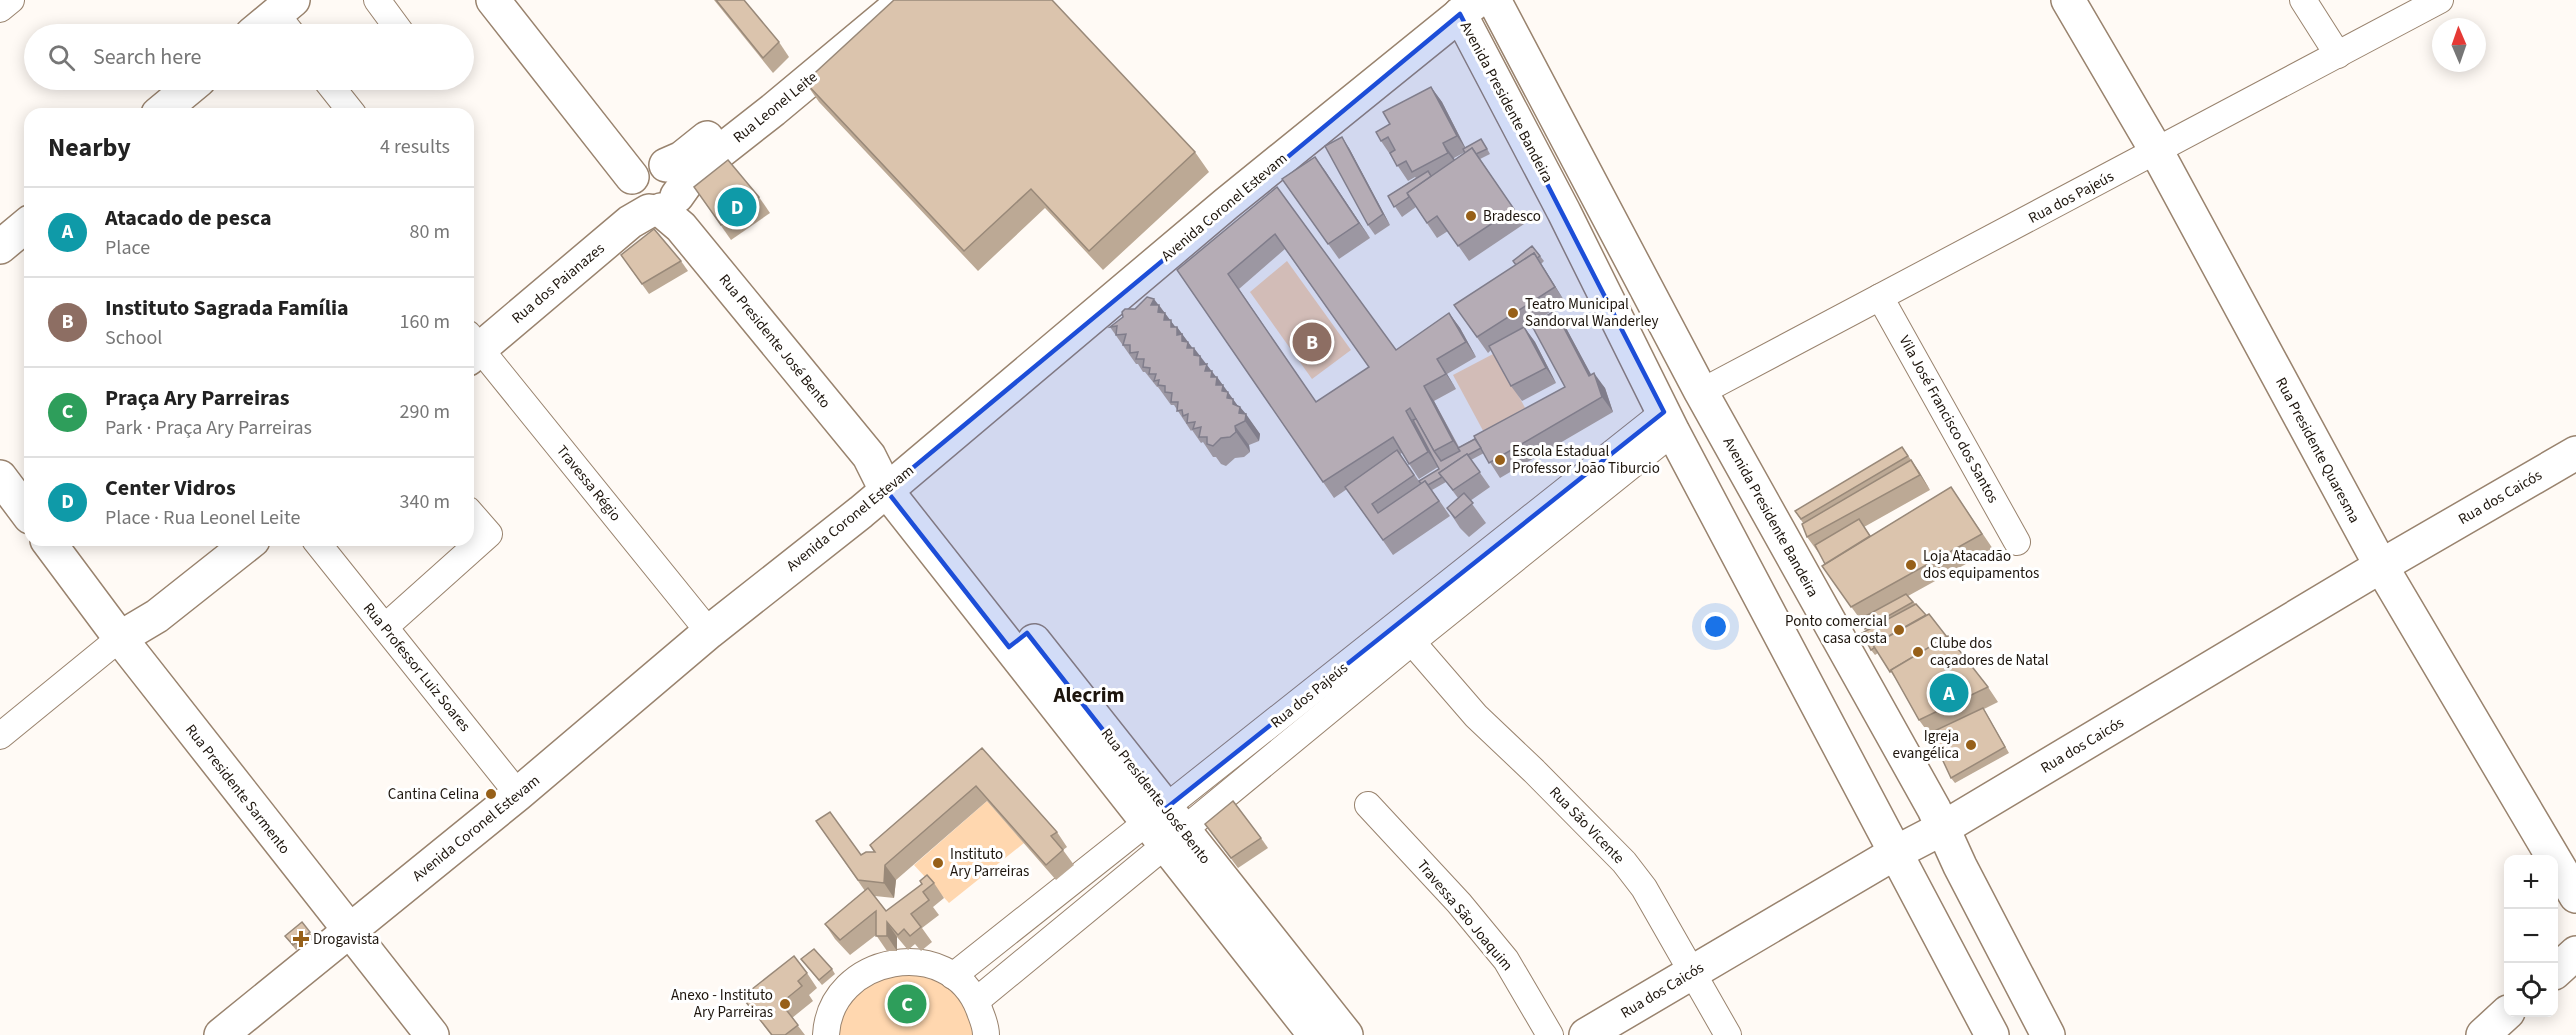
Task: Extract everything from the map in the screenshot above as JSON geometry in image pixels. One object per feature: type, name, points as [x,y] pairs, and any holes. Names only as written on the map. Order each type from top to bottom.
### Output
[{"type":"main road","name":"Rua Presidente José Bento","points":[[493,0],[658,194],[869,456],[895,482],[1278,969],[1346,1035]]},
{"type":"main road","name":"Rua Presidente José Bento","points":[[519,0],[637,153],[658,194]]},
{"type":"main road","name":"Rua Leonel Leite","points":[[658,194],[693,172],[867,15],[905,0]]},
{"type":"main road","name":"Avenida Presidente Bandeira","points":[[1494,0],[1701,392],[1943,828],[2043,1033]]},
{"type":"main road","name":"Rua Presidente Quaresma","points":[[2068,0],[2157,152],[2381,566],[2576,896]]},
{"type":"main road","name":"Avenida Presidente Bandeira","points":[[1464,5],[1668,422],[1992,1035]]},
{"type":"main road","name":"Avenida Coronel Estevam","points":[[221,1035],[518,794],[709,632],[1020,380],[1464,5]]},
{"type":"main road","points":[[165,108],[187,90]]},
{"type":"main road","name":"Rua dos Paianazes","points":[[474,342],[630,222],[658,194]]},
{"type":"main road","points":[[0,247],[24,227]]},
{"type":"main road","name":"Rua dos Caicós","points":[[1586,1035],[1895,853],[1943,828],[2381,566],[2576,453]]},
{"type":"main road","points":[[0,477],[24,509]]},
{"type":"main road","name":"Rua Presidente Sarmento","points":[[51,546],[120,638],[432,1035]]},
{"type":"main road","points":[[120,638],[146,602],[213,546]]},
{"type":"main road","points":[[120,638],[157,616],[245,546]]},
{"type":"main road","points":[[2558,969],[2576,953]]},
{"type":"main road","name":"Rua Presidente José Bento","points":[[1278,969],[1315,1035]]},
{"type":"main road","points":[[2483,1035],[2504,1016]]},
{"type":"street","points":[[377,0],[395,24]]},
{"type":"street","points":[[2304,0],[2338,55]]},
{"type":"street","name":"Rua dos Pajeús","points":[[1701,392],[2440,0]]},
{"type":"street","points":[[334,90],[348,108]]},
{"type":"street","name":"Vila José Francisco dos Santos","points":[[1880,297],[2018,542]]},
{"type":"street","name":"Travessa Régio","points":[[474,348],[709,632]]},
{"type":"street","name":"Rua dos Pajeús","points":[[953,976],[1165,827],[1412,642],[1668,422]]},
{"type":"street","name":"Rua dos Pajeús","points":[[976,1001],[1165,827],[1668,422]]},
{"type":"street","points":[[385,627],[489,534],[474,517]]},
{"type":"street","name":"Rua Professor Luiz Soares","points":[[320,546],[518,794]]},
{"type":"street","points":[[0,736],[120,638]]},
{"type":"street","name":"Rua São Vicente","points":[[1412,642],[1476,716],[1624,862],[1644,888],[1728,1035]]},
{"type":"street","name":"Travessa São Joaquim","points":[[1368,804],[1459,903],[1506,960],[1550,1035]]},
{"type":"street","points":[[826,1035],[826,1024],[837,998],[857,977],[882,964],[910,961],[938,967],[970,991],[986,1027],[986,1035]]},
{"type":"highlighted area","points":[[1460,14],[1664,412],[1165,809],[1027,633],[1009,647],[886,490]]},
{"type":"shaded area","points":[[1287,261],[1351,350],[1312,379],[1250,292]]},
{"type":"shaded area","points":[[1495,353],[1529,415],[1487,438],[1453,375]]},
{"type":"shaded area","points":[[987,801],[1024,843],[949,903],[914,865]]},
{"type":"shaded area","points":[[901,966],[959,985],[983,1035],[831,1035],[848,993]]},
{"type":"building","points":[[716,0],[744,0],[779,42],[763,58]]},
{"type":"building","points":[[894,0],[1052,0],[1195,152],[1089,251],[1031,189],[964,251],[805,82]]},
{"type":"building","points":[[1431,87],[1457,136],[1443,143],[1448,153],[1412,172],[1406,161],[1397,166],[1390,153],[1395,150],[1388,137],[1381,141],[1376,132],[1390,124],[1383,112]]},
{"type":"building","points":[[1342,137],[1383,214],[1368,225],[1325,146]]},
{"type":"building","points":[[1481,139],[1487,149],[1476,154],[1472,148],[1465,153],[1463,149]]},
{"type":"building","name":"Bradesco","points":[[1472,148],[1514,209],[1458,246],[1437,216],[1427,223],[1407,193]]},
{"type":"building","points":[[1315,157],[1359,223],[1328,244],[1282,179]]},
{"type":"building","points":[[728,160],[759,197],[721,225],[694,187]]},
{"type":"building","points":[[1428,171],[1431,176],[1407,193],[1409,197],[1394,207],[1388,196]]},
{"type":"building","points":[[1277,187],[1396,350],[1449,313],[1466,342],[1437,359],[1446,374],[1424,386],[1453,441],[1434,451],[1410,408],[1406,411],[1428,452],[1409,464],[1393,437],[1323,482],[1177,270]],"holes":[[[1275,234],[1369,367],[1316,402],[1228,274]]]},
{"type":"building","points":[[654,229],[681,261],[642,284],[621,255]]},
{"type":"building","points":[[1532,246],[1540,256],[1537,258],[1534,253],[1516,265],[1513,261]]},
{"type":"building","points":[[1534,253],[1555,287],[1477,337],[1454,305]]},
{"type":"building","points":[[1147,297],[1154,299],[1151,305],[1159,305],[1158,312],[1165,313],[1164,320],[1171,320],[1171,327],[1177,327],[1177,335],[1182,334],[1182,341],[1188,342],[1187,348],[1194,348],[1194,355],[1200,356],[1200,365],[1207,364],[1205,371],[1212,371],[1211,377],[1217,377],[1216,385],[1223,385],[1222,391],[1228,392],[1227,398],[1233,399],[1233,404],[1240,407],[1239,413],[1246,414],[1245,421],[1235,426],[1236,432],[1230,437],[1221,438],[1213,446],[1207,444],[1207,437],[1199,437],[1201,427],[1193,429],[1195,422],[1187,423],[1188,414],[1183,416],[1182,410],[1177,411],[1178,402],[1171,402],[1172,393],[1165,392],[1165,386],[1158,385],[1159,380],[1154,381],[1156,374],[1149,374],[1150,368],[1143,367],[1144,359],[1136,359],[1138,352],[1130,353],[1130,345],[1123,345],[1126,334],[1116,335],[1117,326],[1110,327],[1123,317],[1122,312],[1125,309],[1135,309]]},
{"type":"building","points":[[1555,311],[1589,376],[1594,373],[1602,397],[1489,463],[1474,436],[1565,387],[1531,324]]},
{"type":"building","points":[[1524,327],[1546,368],[1511,386],[1489,346]]},
{"type":"building","points":[[1416,419],[1441,461],[1460,451],[1458,448],[1475,439],[1481,448],[1467,454],[1439,473],[1442,477],[1428,485],[1425,481],[1421,484],[1419,481],[1439,469],[1413,420]]},
{"type":"building","points":[[1902,447],[1908,456],[1801,519],[1795,511]]},
{"type":"building","points":[[1397,450],[1414,475],[1372,504],[1378,513],[1425,481],[1439,501],[1383,540],[1345,487]]},
{"type":"building","points":[[1467,454],[1480,472],[1453,490],[1439,473]]},
{"type":"building","points":[[1911,460],[1920,475],[1807,537],[1802,524]]},
{"type":"building","name":"Loja Atacadão dos equipamentos","points":[[1951,487],[1982,534],[1851,607],[1822,566]]},
{"type":"building","points":[[1464,493],[1473,503],[1455,518],[1447,508]]},
{"type":"building","points":[[1859,519],[1870,536],[1825,564],[1815,545]]},
{"type":"building","points":[[1906,594],[1913,602],[1865,629],[1860,619]]},
{"type":"building","points":[[1916,604],[1926,615],[1873,645],[1875,647],[1871,650],[1862,633]]},
{"type":"building","points":[[1929,614],[1947,637],[1890,672],[1873,645]]},
{"type":"building","points":[[1948,636],[1988,687],[1919,720],[1891,670]]},
{"type":"building","name":"Igreja evangélica","points":[[1983,708],[2005,747],[1951,778],[1930,733]]},
{"type":"building","points":[[982,748],[1057,832],[1051,836],[1063,850],[1046,865],[976,786],[885,865],[884,883],[858,880],[816,821],[830,812],[861,855],[866,852],[875,852],[870,845]]},
{"type":"building","points":[[1233,801],[1261,838],[1231,858],[1205,824]]},
{"type":"building","points":[[927,875],[934,883],[923,892],[929,900],[911,914],[921,927],[910,936],[904,929],[898,935],[887,922],[887,936],[876,936],[876,911],[840,940],[825,924],[868,888],[886,911],[922,884],[920,881]]},
{"type":"building","points":[[302,922],[310,932],[293,945],[285,936]]},
{"type":"building","points":[[814,949],[832,969],[819,980],[801,959]]},
{"type":"building","points":[[794,956],[807,973],[798,981],[802,986],[781,1003],[798,1025],[785,1035],[772,1035],[742,997]]},
{"type":"place","name":"Center Vidros","points":[[737,207]]},
{"type":"place","name":"Bradesco","points":[[1471,216]]},
{"type":"place","name":"Teatro Municipal Sandorval Wanderley","points":[[1513,313]]},
{"type":"place","name":"Instituto Sagrada Família","points":[[1312,342]]},
{"type":"place","name":"Escola Estadual Professor João Tiburcio","points":[[1500,460]]},
{"type":"place","name":"Loja Atacadão dos equipamentos","points":[[1911,565]]},
{"type":"place","name":"Ponto comercial casa costa","points":[[1899,630]]},
{"type":"place","name":"Clube dos caçadores de Natal","points":[[1918,652]]},
{"type":"place","name":"Atacado de pesca","points":[[1949,693]]},
{"type":"place","name":"Igreja evangélica","points":[[1971,745]]},
{"type":"place","name":"Cantina Celina","points":[[491,794]]},
{"type":"place","name":"Instituto Ary Parreiras","points":[[938,863]]},
{"type":"place","name":"Drogavista","points":[[301,939]]},
{"type":"place","name":"Anexo - Instituto Ary Parreiras","points":[[785,1004]]},
{"type":"place","name":"Praça Ary Parreiras","points":[[907,1004]]},
{"type":"district","name":"Alecrim","points":[[1089,695]]}]
